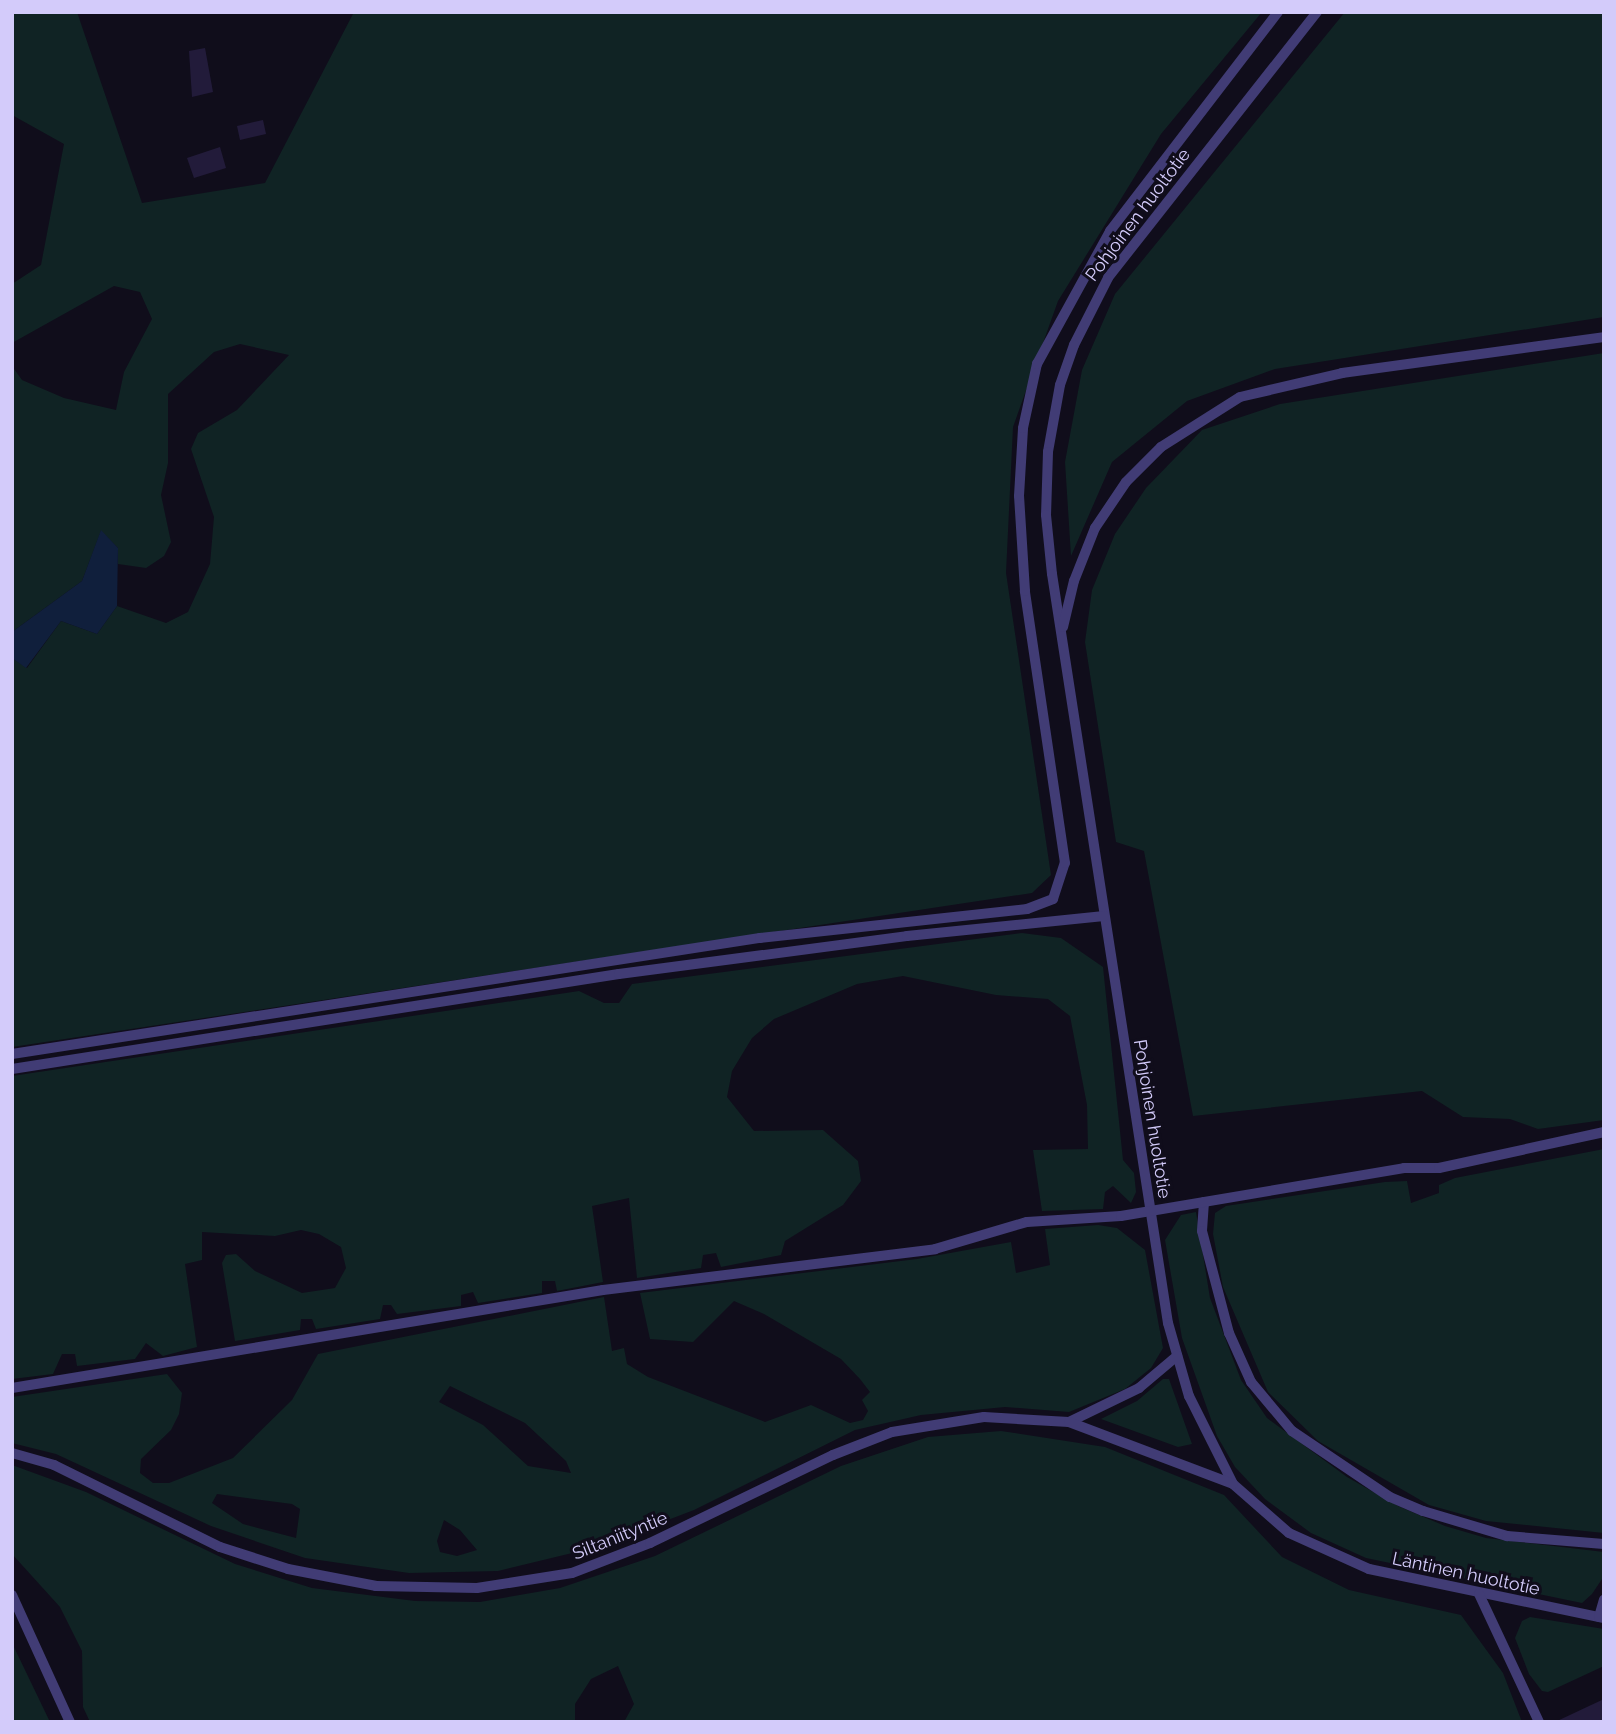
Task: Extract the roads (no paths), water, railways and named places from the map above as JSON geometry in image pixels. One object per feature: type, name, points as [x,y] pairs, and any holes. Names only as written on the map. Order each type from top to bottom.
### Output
[{"type":"lane","points":[[12,1054],[714,945],[1027,909],[1053,899],[1065,863],[1025,592],[1019,496],[1023,428],[1037,364],[1056,322],[1124,212],[1278,12]]},
{"type":"lane","name":"Pohjoinen huoltotie","points":[[1317,12],[1132,244],[1097,298],[1074,345],[1055,411],[1046,485],[1062,634],[1104,916],[1150,1211],[1177,1356],[1206,1436],[1233,1484],[1289,1532],[1324,1552]]},
{"type":"lane","name":"Pohjoinen huoltotie","points":[[1062,634],[1074,581],[1095,528],[1126,482],[1161,447],[1199,420],[1240,397],[1286,384],[1604,337]]},
{"type":"lane","points":[[12,1069],[619,974],[906,936],[1104,916]]},
{"type":"lane","points":[[12,1388],[603,1290],[935,1249],[1027,1222],[1150,1211],[1404,1168],[1439,1168],[1604,1132]]},
{"type":"lane","points":[[1204,1202],[1202,1231],[1228,1333],[1251,1382],[1292,1431],[1390,1497],[1423,1511],[1507,1536],[1604,1544]]},
{"type":"lane","points":[[1069,1422],[1139,1388],[1177,1356]]},
{"type":"lane","name":"Siltaniityntie","points":[[12,1453],[54,1465],[220,1546],[288,1569],[376,1586],[477,1588],[572,1573],[637,1548],[892,1432],[984,1417],[1069,1422],[1233,1484]]},
{"type":"lane","name":"Läntinen huoltotie","points":[[1324,1552],[1369,1569],[1601,1618]]},
{"type":"lane","points":[[1479,1594],[1539,1722]]},
{"type":"lane","points":[[12,1595],[70,1722]]},
{"type":"lane","points":[[1601,1618],[1604,1600]]},
{"type":"water","points":[[101,530],[118,548],[117,606],[97,634],[61,621],[26,668],[12,658],[12,632],[82,581]]}]
